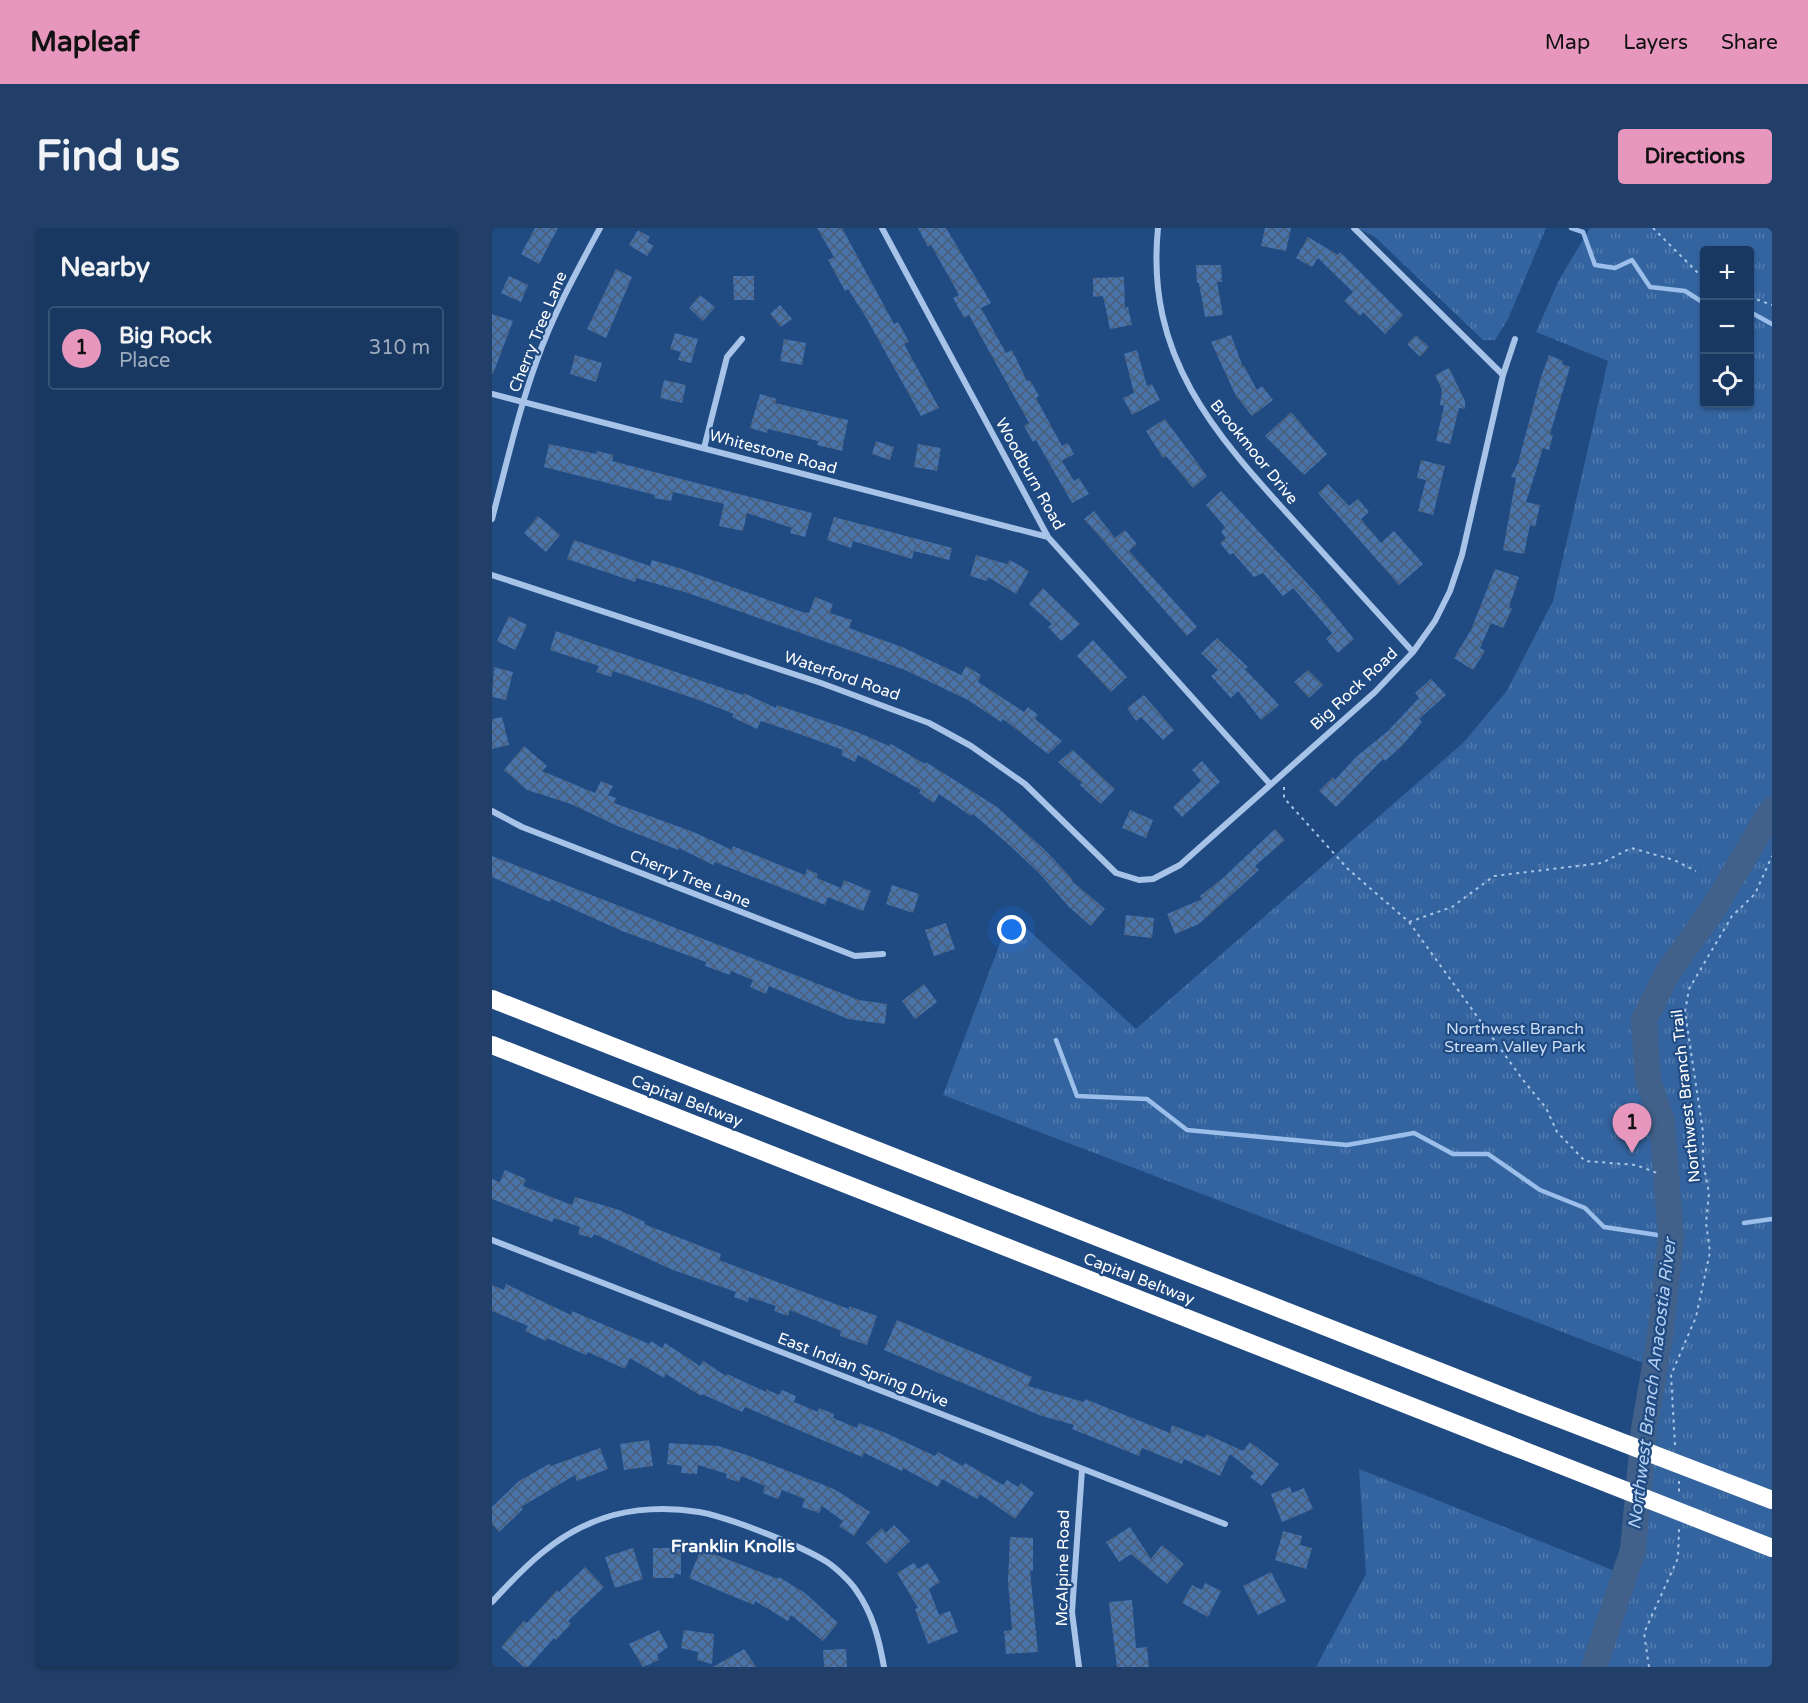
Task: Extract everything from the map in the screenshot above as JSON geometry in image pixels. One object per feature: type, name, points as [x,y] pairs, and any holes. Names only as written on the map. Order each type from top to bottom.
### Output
[{"type":"highway","name":"Capital Beltway","points":[[492,999],[1772,1500]]},
{"type":"highway","name":"Capital Beltway","points":[[492,1045],[1772,1548]]},
{"type":"highway","points":[[492,1051],[537,1063]]},
{"type":"street","name":"Cherry Tree Lane","points":[[492,519],[523,402],[559,305],[600,228]]},
{"type":"street","name":"Woodburn Road","points":[[882,228],[1048,537],[1270,784]]},
{"type":"street","name":"Brookmoor Drive","points":[[1158,228],[1155,254],[1157,282],[1166,328],[1182,376],[1196,402],[1245,467],[1413,652]]},
{"type":"street","points":[[1354,228],[1503,375]]},
{"type":"street","points":[[704,448],[728,357],[742,339]]},
{"type":"street","name":"Big Rock Road","points":[[1139,880],[1154,879],[1180,865],[1375,692],[1413,652],[1435,621],[1456,573],[1503,375],[1515,339]]},
{"type":"street","name":"Whitestone Road","points":[[492,394],[1048,537]]},
{"type":"street","name":"Waterford Road","points":[[492,575],[821,682],[928,723],[971,746],[1025,784],[1068,823],[1105,864],[1116,873],[1139,880]]},
{"type":"street","name":"Cherry Tree Lane","points":[[492,811],[522,827],[855,956],[883,954]]},
{"type":"street","name":"East Indian Spring Drive","points":[[492,1240],[1225,1524]]},
{"type":"street","name":"McAlpine Road","points":[[1079,1667],[1072,1612],[1082,1470]]},
{"type":"street","points":[[492,1602],[552,1543],[603,1518],[634,1510],[670,1509],[701,1512],[772,1536],[827,1562],[856,1589],[876,1626],[884,1667]]},
{"type":"path","points":[[1653,228],[1700,272]]},
{"type":"path","points":[[1754,299],[1772,305]]},
{"type":"path","points":[[1277,777],[1284,786],[1284,798],[1348,869],[1409,921],[1546,1108],[1557,1132],[1585,1161],[1636,1165],[1657,1173]]},
{"type":"path","points":[[1409,921],[1452,907],[1494,876],[1602,863],[1631,848],[1674,860],[1696,871]]},
{"type":"path","name":"Northwest Branch Trail","points":[[1675,1454],[1671,1375],[1696,1317],[1710,1252],[1706,1223],[1709,1193],[1703,1162],[1703,1132],[1685,1012],[1689,989],[1732,916],[1755,894],[1772,856]]},
{"type":"path","points":[[1678,1477],[1680,1503]]},
{"type":"path","points":[[1649,1667],[1644,1633],[1678,1558],[1679,1521]]},
{"type":"green space","points":[[1357,228],[1546,228],[1508,319],[1495,340],[1483,340],[1375,237]]},
{"type":"green space","name":"Northwest Branch Stream Valley Park","points":[[1590,228],[1772,228],[1772,1667],[1316,1667],[1366,1574],[1359,1469],[1620,1573],[1667,1372],[943,1095],[1011,914],[1136,1029],[1463,743],[1506,692],[1553,601],[1608,361],[1536,332],[1559,280]]},
{"type":"building","points":[[535,228],[558,228],[539,264],[521,254]]},
{"type":"building","points":[[817,228],[842,228],[894,324],[898,322],[909,342],[904,344],[939,408],[921,416],[867,319],[848,289],[845,291],[828,260],[834,257]]},
{"type":"building","points":[[918,228],[946,228],[991,303],[981,308],[1006,353],[1012,350],[1027,381],[1030,380],[1039,396],[1036,398],[1062,446],[1068,443],[1074,454],[1062,461],[1074,481],[1079,478],[1089,494],[1072,503],[1036,440],[1033,442],[1024,426],[1029,423],[969,315],[964,318],[953,298],[959,295],[931,245],[928,247]]},
{"type":"building","points":[[1265,228],[1291,228],[1286,251],[1261,246]]},
{"type":"building","points":[[638,230],[650,237],[647,242],[654,246],[647,256],[629,245]]},
{"type":"building","points":[[1308,237],[1338,255],[1340,252],[1403,315],[1385,334],[1363,312],[1360,316],[1344,301],[1353,292],[1318,258],[1312,267],[1296,258]]},
{"type":"building","points":[[1196,265],[1221,265],[1222,282],[1217,282],[1223,315],[1205,317],[1199,283],[1197,283]]},
{"type":"building","points":[[616,269],[632,277],[606,338],[587,329]]},
{"type":"building","points":[[509,276],[528,285],[521,302],[501,293]]},
{"type":"building","points":[[733,276],[754,276],[754,300],[734,300]]},
{"type":"building","points":[[1124,277],[1125,308],[1128,307],[1132,325],[1110,329],[1103,296],[1093,297],[1093,278]]},
{"type":"building","points":[[700,295],[715,307],[703,321],[689,308]]},
{"type":"building","points":[[780,305],[792,319],[781,327],[770,314]]},
{"type":"building","points":[[492,314],[513,321],[493,374],[492,374]]},
{"type":"building","points":[[675,333],[698,339],[691,363],[678,360],[681,352],[670,349]]},
{"type":"building","points":[[1231,335],[1243,367],[1257,390],[1262,386],[1273,400],[1252,416],[1236,396],[1211,342]]},
{"type":"building","points":[[1416,335],[1429,347],[1420,357],[1407,344]]},
{"type":"building","points":[[784,339],[806,343],[802,365],[780,361]]},
{"type":"building","points":[[1137,350],[1147,386],[1152,384],[1160,400],[1132,415],[1123,398],[1134,393],[1124,354]]},
{"type":"building","points":[[575,355],[602,363],[596,382],[570,374]]},
{"type":"building","points":[[1549,355],[1570,367],[1550,434],[1553,435],[1549,450],[1543,448],[1526,502],[1540,505],[1535,527],[1530,525],[1524,554],[1503,550],[1516,478],[1511,477],[1518,463]]},
{"type":"building","points":[[1449,368],[1465,401],[1465,409],[1459,408],[1450,444],[1436,441],[1444,406],[1440,405],[1442,390],[1435,375]]},
{"type":"building","points":[[664,380],[686,385],[682,403],[660,398]]},
{"type":"building","points":[[760,394],[777,399],[775,403],[848,420],[842,451],[817,445],[818,441],[768,429],[767,433],[750,428]]},
{"type":"building","points":[[1291,412],[1327,454],[1304,475],[1265,436]]},
{"type":"building","points":[[1165,419],[1207,476],[1193,488],[1166,456],[1163,458],[1146,431]]},
{"type":"building","points":[[876,441],[894,447],[890,460],[872,454]]},
{"type":"building","points":[[549,444],[596,454],[597,451],[614,455],[612,461],[812,513],[805,537],[790,533],[792,528],[747,513],[743,531],[719,526],[724,504],[673,492],[671,501],[654,498],[655,495],[544,467]]},
{"type":"building","points":[[918,444],[941,448],[937,471],[914,467]]},
{"type":"building","points":[[1421,460],[1445,466],[1433,515],[1418,511],[1426,480],[1417,478]]},
{"type":"building","points":[[1328,484],[1349,506],[1358,499],[1369,512],[1361,519],[1381,543],[1394,531],[1423,564],[1399,585],[1318,493]]},
{"type":"building","points":[[1221,491],[1317,594],[1354,639],[1338,653],[1326,639],[1332,633],[1293,588],[1283,596],[1263,573],[1254,577],[1233,553],[1230,555],[1220,543],[1226,538],[1221,532],[1225,527],[1206,505]]},
{"type":"building","points":[[1094,511],[1115,538],[1125,530],[1137,544],[1129,551],[1197,627],[1187,636],[1084,519]]},
{"type":"building","points":[[538,516],[560,535],[546,552],[524,533]]},
{"type":"building","points":[[834,517],[952,548],[949,560],[914,551],[912,559],[853,541],[851,548],[827,540]]},
{"type":"building","points":[[574,540],[650,566],[652,560],[679,568],[802,612],[809,613],[815,597],[833,604],[830,613],[852,620],[849,628],[902,647],[961,675],[966,666],[981,675],[978,682],[1024,712],[1028,707],[1038,715],[1035,719],[1062,741],[1048,754],[1003,719],[1001,722],[968,700],[905,670],[685,592],[636,578],[635,582],[567,559]]},
{"type":"building","points":[[976,555],[1007,564],[1010,560],[1029,571],[1016,594],[988,577],[987,581],[970,576]]},
{"type":"building","points":[[1495,569],[1519,577],[1509,607],[1512,609],[1503,628],[1491,623],[1480,648],[1485,651],[1473,670],[1454,658],[1471,630]]},
{"type":"building","points":[[1043,588],[1080,624],[1061,641],[1048,627],[1052,624],[1029,604]]},
{"type":"building","points":[[509,616],[527,625],[515,650],[497,641]]},
{"type":"building","points":[[556,631],[743,695],[744,693],[776,708],[777,705],[857,732],[889,746],[891,744],[925,764],[926,762],[997,807],[1046,851],[1072,881],[1105,909],[1091,926],[1069,907],[1039,873],[1007,843],[973,814],[971,816],[939,794],[934,803],[919,793],[921,790],[858,755],[855,762],[841,755],[843,750],[808,737],[761,721],[757,729],[732,717],[734,714],[693,698],[613,671],[611,677],[596,672],[599,666],[550,650]]},
{"type":"building","points":[[1217,638],[1248,667],[1245,669],[1279,705],[1261,720],[1238,691],[1231,698],[1211,676],[1218,670],[1201,653]]},
{"type":"building","points":[[1093,640],[1127,677],[1111,692],[1077,656]]},
{"type":"building","points":[[494,667],[513,672],[506,700],[492,697]]},
{"type":"building","points":[[1308,670],[1323,685],[1309,698],[1294,682]]},
{"type":"building","points":[[1431,679],[1446,695],[1419,719],[1422,722],[1402,746],[1385,761],[1383,759],[1336,807],[1319,791],[1333,777],[1335,780],[1356,757],[1388,731],[1419,698],[1415,693]]},
{"type":"building","points":[[1144,695],[1174,730],[1163,740],[1141,717],[1136,721],[1127,708]]},
{"type":"building","points":[[502,717],[509,745],[492,749],[492,719]]},
{"type":"building","points":[[524,746],[547,766],[542,771],[595,793],[601,781],[613,786],[608,795],[616,798],[614,803],[696,833],[732,850],[733,846],[805,875],[807,869],[818,874],[817,878],[841,888],[844,880],[871,891],[863,911],[828,897],[825,905],[715,862],[713,865],[679,848],[678,850],[615,825],[571,804],[527,790],[504,770]]},
{"type":"building","points":[[1073,750],[1115,789],[1101,804],[1058,762]]},
{"type":"building","points":[[1202,761],[1220,782],[1182,817],[1173,807],[1201,781],[1192,770]]},
{"type":"building","points":[[1130,810],[1153,820],[1146,838],[1122,828]]},
{"type":"building","points":[[1275,829],[1285,840],[1255,866],[1259,870],[1199,924],[1175,934],[1167,914],[1202,899],[1200,896],[1223,878]]},
{"type":"building","points":[[492,856],[859,1000],[887,1004],[885,1024],[848,1019],[769,986],[766,994],[750,987],[753,980],[731,971],[730,975],[705,966],[706,962],[622,931],[551,899],[550,902],[492,877]]},
{"type":"building","points":[[892,885],[919,894],[913,913],[886,904]]},
{"type":"building","points":[[1126,915],[1154,918],[1152,938],[1124,935]]},
{"type":"building","points":[[946,923],[955,949],[934,956],[925,930]]},
{"type":"building","points":[[924,984],[937,1002],[915,1019],[902,1001]]},
{"type":"building","points":[[505,1170],[526,1179],[523,1186],[572,1205],[575,1197],[619,1210],[645,1222],[644,1224],[721,1254],[719,1260],[849,1309],[849,1306],[877,1316],[867,1345],[840,1336],[841,1331],[790,1310],[788,1316],[774,1311],[776,1306],[749,1297],[748,1302],[734,1297],[736,1292],[673,1270],[594,1234],[592,1238],[578,1234],[580,1227],[554,1218],[552,1222],[492,1199],[492,1179],[500,1182]]},
{"type":"building","points":[[506,1284],[571,1315],[572,1311],[649,1344],[651,1341],[662,1348],[665,1343],[700,1366],[703,1361],[726,1376],[727,1374],[766,1392],[766,1389],[779,1395],[782,1390],[796,1396],[794,1402],[818,1412],[819,1408],[834,1414],[833,1418],[857,1428],[859,1423],[935,1456],[938,1452],[963,1466],[965,1463],[1003,1485],[1007,1480],[1018,1487],[1021,1483],[1034,1493],[1015,1519],[980,1494],[977,1499],[942,1479],[938,1487],[903,1468],[902,1471],[864,1453],[862,1457],[745,1407],[742,1412],[702,1394],[701,1396],[666,1374],[664,1378],[630,1358],[625,1369],[588,1352],[586,1355],[547,1338],[546,1341],[525,1331],[528,1326],[492,1311],[492,1285],[504,1290]]},
{"type":"building","points":[[897,1320],[1032,1377],[1028,1386],[1084,1402],[1085,1399],[1170,1433],[1172,1425],[1205,1438],[1206,1434],[1243,1451],[1250,1442],[1279,1464],[1262,1486],[1250,1477],[1254,1473],[1230,1454],[1220,1476],[1184,1459],[1182,1464],[1142,1448],[1139,1456],[1072,1429],[1074,1425],[1039,1415],[884,1350]]},
{"type":"building","points":[[649,1440],[653,1466],[624,1470],[620,1444]]},
{"type":"building","points":[[669,1443],[718,1446],[747,1455],[834,1489],[870,1512],[854,1536],[839,1526],[843,1521],[822,1506],[819,1513],[802,1507],[805,1499],[782,1490],[778,1499],[763,1493],[765,1486],[741,1476],[739,1482],[726,1478],[727,1474],[698,1465],[697,1474],[681,1473],[682,1466],[667,1464]]},
{"type":"building","points":[[600,1448],[608,1469],[577,1481],[575,1475],[521,1507],[523,1509],[499,1532],[492,1524],[492,1507],[519,1481],[549,1464],[551,1466]]},
{"type":"building","points":[[1290,1487],[1292,1493],[1304,1488],[1313,1509],[1282,1522],[1271,1494]]},
{"type":"building","points":[[894,1525],[910,1541],[886,1564],[866,1543],[882,1528],[886,1533]]},
{"type":"building","points":[[1130,1527],[1151,1559],[1162,1545],[1184,1564],[1167,1584],[1131,1554],[1119,1562],[1106,1542]]},
{"type":"building","points":[[1283,1531],[1302,1536],[1300,1545],[1312,1548],[1306,1569],[1275,1560]]},
{"type":"building","points":[[1010,1537],[1033,1538],[1033,1571],[1030,1571],[1038,1652],[1006,1654],[1004,1631],[1012,1630],[1008,1581]]},
{"type":"building","points":[[633,1548],[643,1579],[615,1588],[605,1557]]},
{"type":"building","points":[[653,1548],[681,1548],[681,1575],[675,1573],[674,1578],[653,1578]]},
{"type":"building","points":[[701,1549],[778,1579],[779,1577],[805,1593],[838,1623],[823,1641],[791,1615],[788,1621],[755,1601],[754,1605],[689,1578]]},
{"type":"building","points":[[914,1563],[918,1569],[928,1563],[940,1582],[929,1589],[939,1615],[950,1611],[958,1632],[928,1644],[915,1609],[918,1608],[897,1573]]},
{"type":"building","points":[[585,1567],[604,1587],[568,1621],[571,1624],[556,1640],[554,1638],[528,1667],[524,1667],[501,1647],[524,1621],[527,1623],[557,1590],[559,1592]]},
{"type":"building","points":[[1271,1572],[1286,1601],[1258,1615],[1243,1586]]},
{"type":"building","points":[[1205,1583],[1221,1591],[1208,1617],[1182,1603],[1192,1585],[1202,1590]]},
{"type":"building","points":[[1132,1600],[1136,1648],[1147,1647],[1149,1667],[1117,1667],[1109,1602]]},
{"type":"building","points":[[659,1630],[668,1647],[657,1655],[659,1660],[643,1667],[629,1644]]},
{"type":"building","points":[[684,1630],[714,1634],[712,1664],[697,1660],[698,1652],[681,1648]]},
{"type":"building","points":[[744,1649],[756,1667],[713,1667]]},
{"type":"building","points":[[846,1649],[847,1667],[824,1667],[823,1650]]},
{"type":"waterway","points":[[1571,228],[1583,232],[1595,265],[1615,268],[1632,260],[1650,287],[1685,291],[1700,300]]},
{"type":"waterway","points":[[1754,314],[1772,324]]},
{"type":"waterway","name":"Northwest Branch Anacostia River","points":[[1594,1667],[1633,1550],[1644,1429],[1660,1337],[1671,1237],[1662,1121],[1648,1080],[1644,1020],[1668,972],[1713,909],[1772,810]]},
{"type":"waterway","points":[[1056,1040],[1077,1096],[1147,1099],[1187,1130],[1347,1145],[1414,1133],[1453,1154],[1488,1154],[1540,1190],[1585,1208],[1604,1227],[1671,1237]]},
{"type":"waterway","points":[[1744,1223],[1772,1219]]},
{"type":"place","name":"Big Rock","points":[[1632,1153]]},
{"type":"district","name":"Franklin Knolls","points":[[733,1546]]}]
